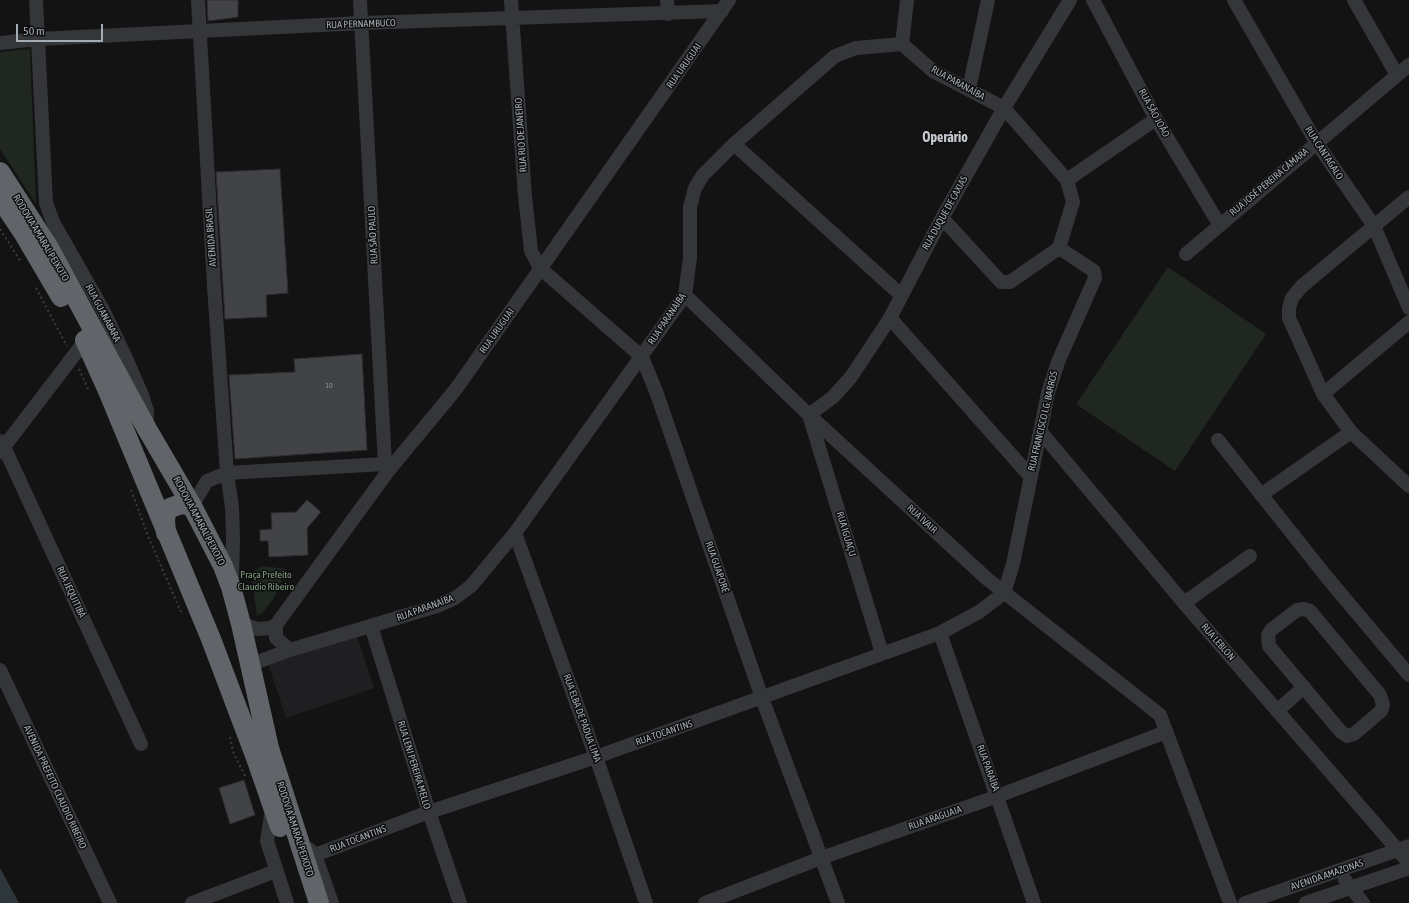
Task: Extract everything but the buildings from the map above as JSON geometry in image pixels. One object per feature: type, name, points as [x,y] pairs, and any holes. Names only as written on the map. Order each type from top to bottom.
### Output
[{"type":"highway","name":"RODOVIA AMARAL PEIXOTO","points":[[0,172],[49,248],[147,429],[192,506],[223,566],[231,587],[241,624],[249,665],[269,748],[318,903]]},
{"type":"highway","name":"RODOVIA AMARAL PEIXOTO","points":[[0,198],[24,234],[79,349],[108,391],[166,535],[211,639],[273,806],[305,903]]},
{"type":"highway","points":[[166,535],[166,513],[170,508],[182,504],[192,506]]},
{"type":"highway","points":[[211,639],[223,656],[228,660],[249,665]]},
{"type":"street","name":"RUA GUANABARA","points":[[36,0],[46,203],[53,222],[103,310],[128,363],[144,400],[147,411],[147,429]]},
{"type":"street","name":"AVENIDA BRASIL","points":[[198,0],[227,473],[232,507],[234,538],[231,587]]},
{"type":"street","name":"RUA SÃO PAULO","points":[[360,0],[387,467]]},
{"type":"street","name":"RUA RIO DE JANEIRO","points":[[511,0],[525,196],[531,251],[540,268]]},
{"type":"street","points":[[902,44],[907,0]]},
{"type":"street","points":[[969,89],[988,0]]},
{"type":"street","name":"RUA DUQUE DE CAXIAS","points":[[809,415],[833,396],[851,377],[890,318],[942,218],[1004,108],[1070,0]]},
{"type":"street","name":"RUA SÃO JOÃO","points":[[1093,0],[1156,119],[1219,224]]},
{"type":"street","name":"RUA CANTAGALO","points":[[1234,0],[1316,142],[1374,226],[1409,308]]},
{"type":"street","points":[[1354,0],[1397,75]]},
{"type":"street","name":"RUA PERNAMBUCO","points":[[0,43],[38,39],[362,23],[512,19],[668,7],[725,6]]},
{"type":"street","name":"RUA URUGUAI","points":[[276,625],[387,467],[456,389],[725,6]]},
{"type":"street","name":"RUA PARANAÍBA","points":[[249,665],[290,650],[437,606],[454,598],[471,586],[515,533],[686,295],[690,258],[688,235],[690,207],[695,188],[703,175],[734,144],[835,56],[856,48],[902,44],[933,71],[1004,108],[1067,180]]},
{"type":"street","name":"RUA JOSÉ PEREIRA CÂMARA","points":[[1186,254],[1219,224],[1409,65]]},
{"type":"street","points":[[942,218],[1001,282],[1010,282],[1059,248],[1073,202],[1067,180],[1156,119]]},
{"type":"street","points":[[734,144],[901,296]]},
{"type":"street","points":[[1409,197],[1302,286],[1292,298],[1288,318],[1323,394],[1351,432],[1409,486]]},
{"type":"street","name":"RUA FRANCISCO I.G. BARROS","points":[[1004,593],[1013,564],[1048,393],[1058,362],[1095,278],[1094,271],[1059,248]]},
{"type":"street","name":"RUA GUAPORÉ","points":[[540,268],[642,357],[657,394],[762,698],[838,903]]},
{"type":"street","name":"RUA IVAIR","points":[[686,295],[809,415],[986,578],[1160,715],[1230,903]]},
{"type":"street","points":[[890,318],[1030,476]]},
{"type":"street","points":[[1323,394],[1409,322]]},
{"type":"street","points":[[2,447],[79,349]]},
{"type":"street","name":"RUA IGUAÇU","points":[[809,415],[882,653]]},
{"type":"street","name":"RUA LEBLON","points":[[1040,431],[1184,603],[1277,711],[1404,848],[1409,863]]},
{"type":"street","points":[[1261,495],[1351,432]]},
{"type":"street","points":[[1218,440],[1261,495],[1409,675]]},
{"type":"street","name":"RUA JEQUITIBÁ","points":[[2,447],[141,744]]},
{"type":"street","points":[[192,506],[207,481],[227,473],[387,467]]},
{"type":"street","name":"RUA ELBA DE PÁDUA LIMA","points":[[515,533],[596,756],[646,903]]},
{"type":"street","points":[[1184,603],[1250,556]]},
{"type":"street","name":"RUA TOCANTINS","points":[[315,855],[429,812],[762,698],[940,633],[979,612],[1004,593]]},
{"type":"street","points":[[1304,609],[1310,611],[1380,695],[1383,704],[1381,711],[1354,734],[1347,736],[1341,732],[1304,687],[1269,646],[1268,641],[1268,635],[1271,630],[1297,610],[1304,609]]},
{"type":"street","points":[[241,624],[258,629],[270,628],[276,625],[276,638],[290,650]]},
{"type":"street","name":"RUA LENI PEREIRA MELLO","points":[[371,626],[429,812],[460,903]]},
{"type":"street","name":"RUA PARAÍBA","points":[[940,633],[1034,903]]},
{"type":"street","name":"AVENIDA PREFEITO CLAUDIO RIBEIRO","points":[[0,670],[110,903]]},
{"type":"street","points":[[1277,711],[1304,687]]},
{"type":"street","name":"RUA ARAGUAIA","points":[[704,903],[821,858],[998,796],[1166,732]]},
{"type":"street","points":[[273,806],[267,841],[287,903]]},
{"type":"street","points":[[296,835],[315,855],[332,903]]},
{"type":"street","name":"AVENIDA AMAZONAS","points":[[1245,903],[1404,848]]},
{"type":"street","name":"AVENIDA AMAZONAS","points":[[1306,903],[1409,868]]},
{"type":"street","points":[[192,903],[276,871]]},
{"type":"street","points":[[1339,871],[1363,903]]},
{"type":"path","points":[[0,229],[22,264]]},
{"type":"path","points":[[33,283],[79,349],[91,395]]},
{"type":"path","points":[[131,490],[150,541],[184,618]]},
{"type":"path","points":[[229,731],[234,752],[246,778]]},
{"type":"shaded area","points":[[357,636],[374,688],[286,718],[268,664]]},
{"type":"shaded area","points":[[0,868],[19,903],[0,903]]},
{"type":"green space","points":[[30,49],[36,204],[0,149],[0,52]]},
{"type":"green space","points":[[1168,267],[1266,334],[1175,471],[1076,404]]},
{"type":"green space","name":"Praça Prefeito Claudio Ribeiro","points":[[263,566],[286,569],[274,598],[262,613],[257,616],[251,573]]},
{"type":"district","name":"Operário","points":[[945,138]]}]
